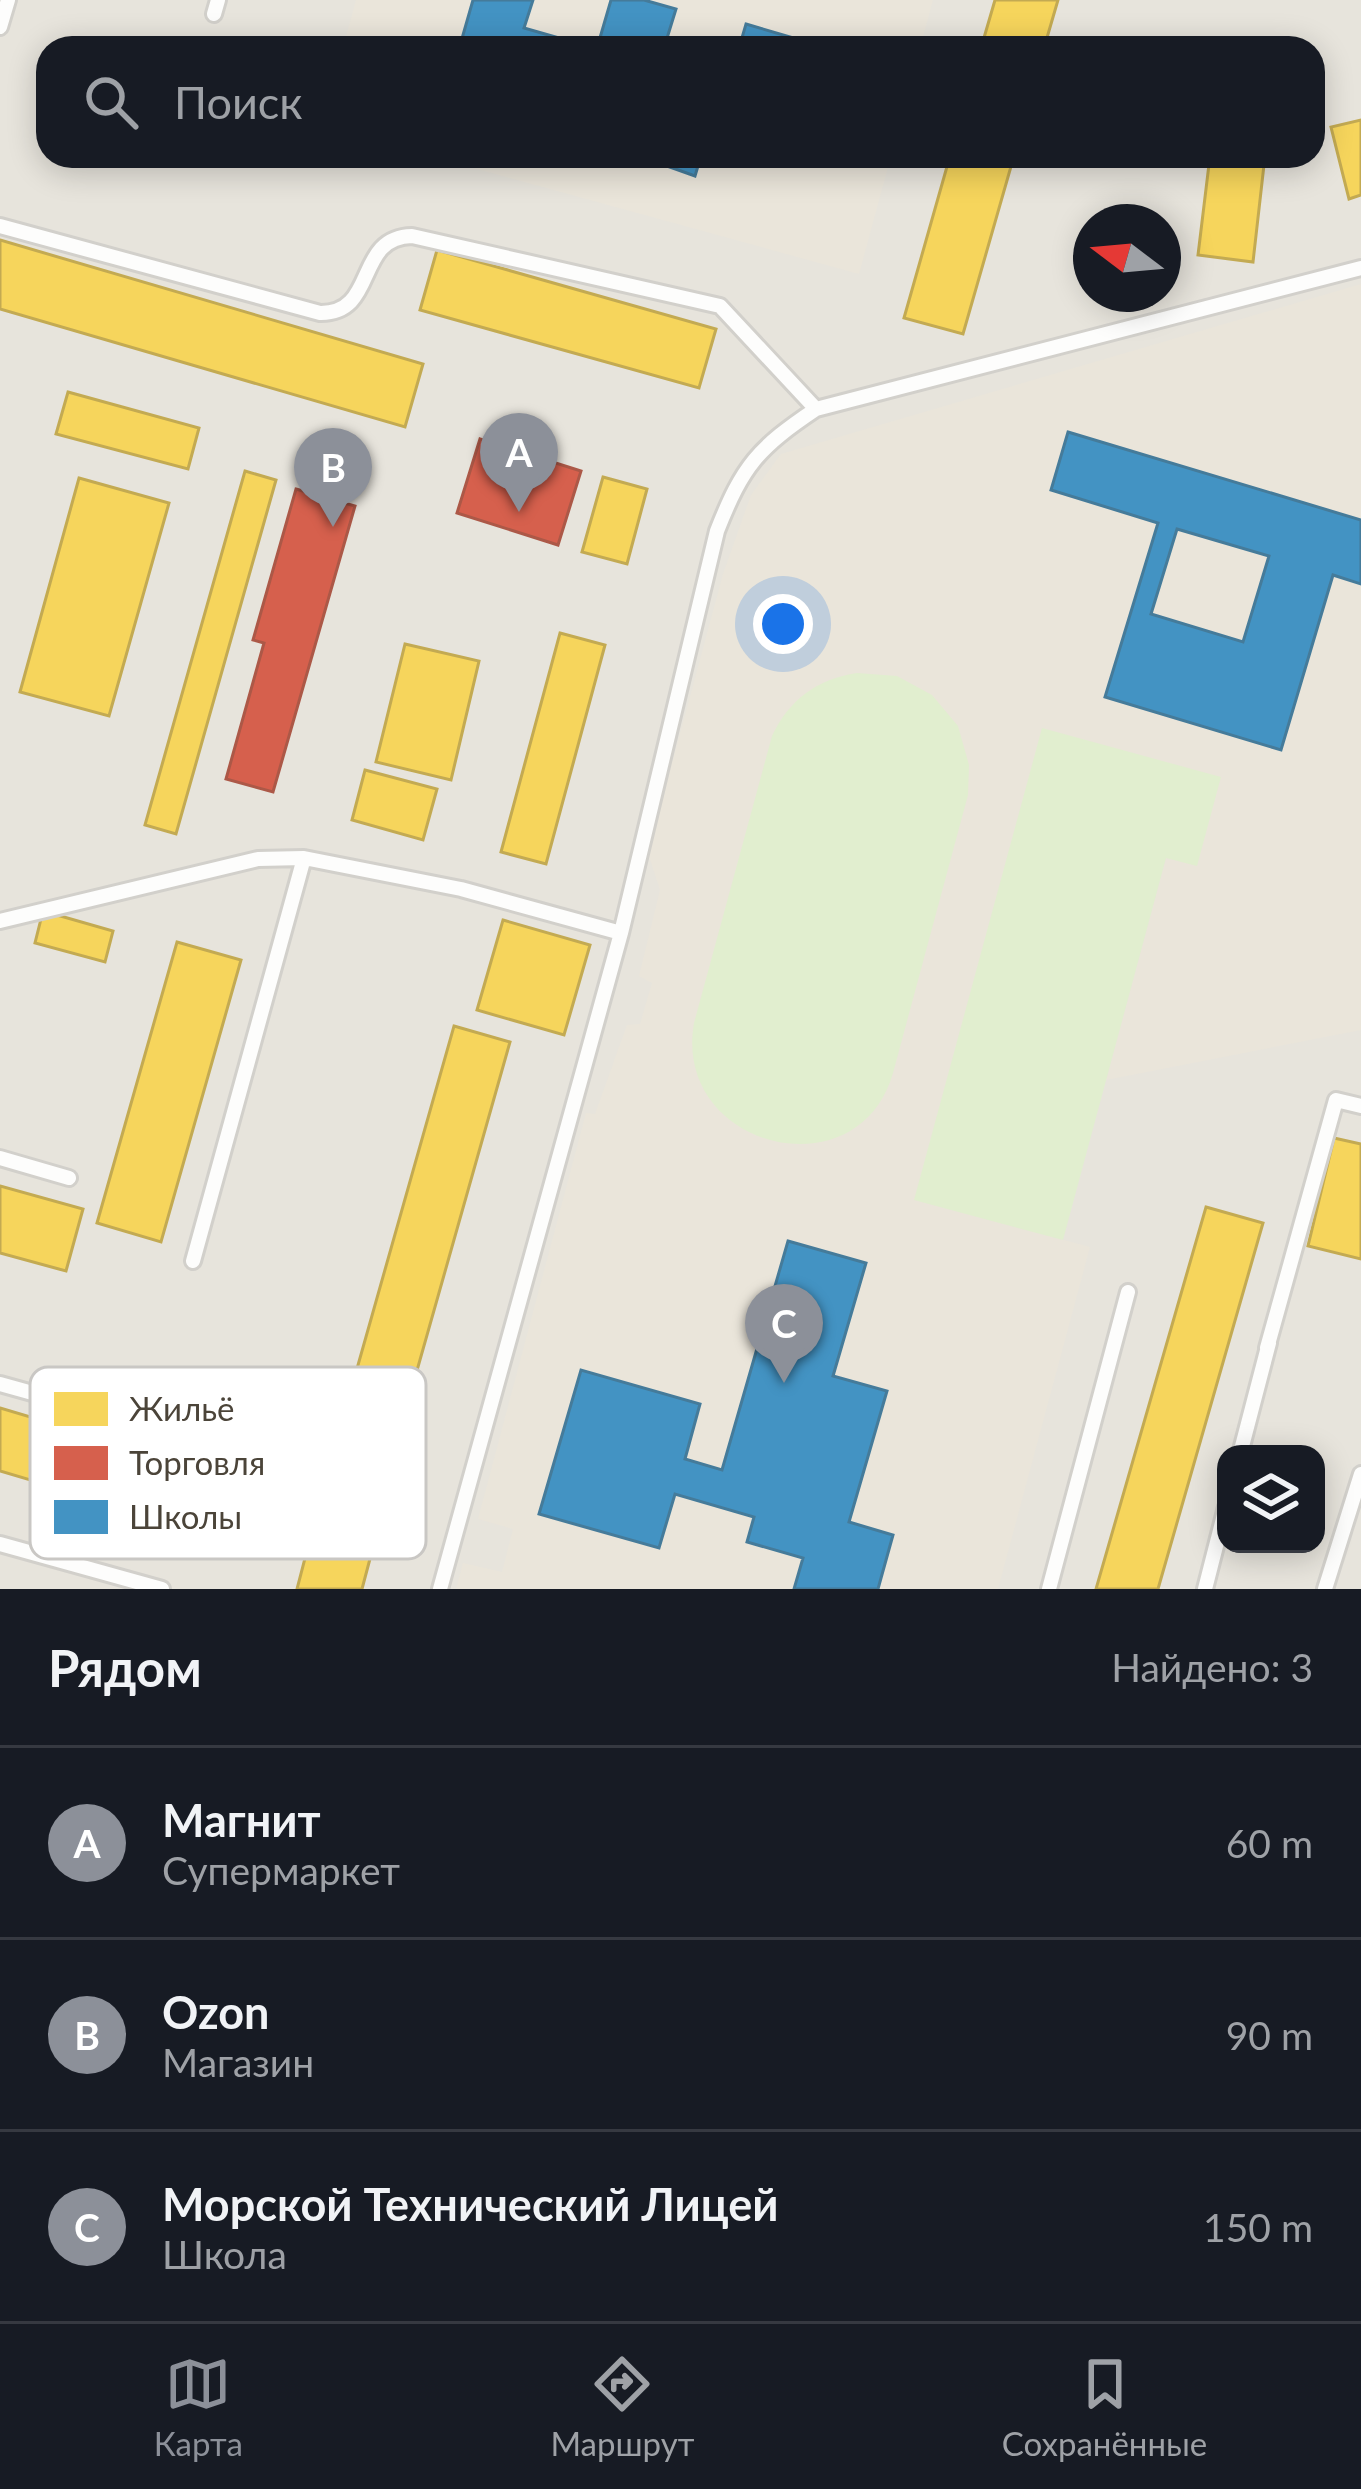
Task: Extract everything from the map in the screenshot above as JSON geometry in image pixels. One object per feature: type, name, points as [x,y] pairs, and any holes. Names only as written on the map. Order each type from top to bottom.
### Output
[{"type":"lane","points":[[0,27],[8,0]]},
{"type":"lane","points":[[0,226],[338,314],[352,305],[380,245],[412,236],[720,306],[816,409]]},
{"type":"lane","points":[[440,1589],[621,933],[717,531],[735,484],[765,443],[816,409],[1361,268]]},
{"type":"lane","points":[[0,922],[258,859],[304,858],[461,889],[621,933]]},
{"type":"lane","points":[[194,1261],[304,858]]},
{"type":"lane","points":[[1268,1348],[1336,1100],[1361,1106]]},
{"type":"lane","points":[[0,1158],[69,1178]]},
{"type":"lane","points":[[1049,1589],[1128,1292]]},
{"type":"lane","points":[[1242,1445],[1277,1314]]},
{"type":"lane","points":[[0,1384],[30,1392]]},
{"type":"lane","points":[[1325,1589],[1361,1474]]},
{"type":"lane","points":[[1204,1589],[1217,1541]]},
{"type":"lane","points":[[0,1544],[30,1552]]},
{"type":"lane","points":[[55,1559],[162,1589]]},
{"type":"shaded area","points":[[0,0],[1361,0],[1361,1589],[0,1589]]},
{"type":"shaded area","points":[[356,0],[933,0],[923,36],[346,36]]},
{"type":"shaded area","points":[[474,168],[888,168],[859,274]]},
{"type":"shaded area","points":[[1361,284],[1361,1030],[1106,1080],[1166,858],[915,1200],[1090,1247],[998,1589],[456,1589],[463,1563],[502,1572],[513,1529],[478,1519],[586,1113],[595,1114],[627,1025],[640,1024],[652,983],[639,976],[660,890],[648,853],[723,574],[751,495],[781,454]]},
{"type":"green space","points":[[857,673],[897,676],[932,695],[958,726],[969,765],[968,795],[893,1073],[873,1111],[844,1134],[809,1144],[772,1141],[738,1126],[711,1101],[695,1066],[694,1023],[772,736],[806,693],[829,680]]},
{"type":"green space","points":[[1042,728],[1221,777],[1197,866],[1166,858],[1063,1240],[914,1200]]},
{"type":"building: Жильё","points":[[995,0],[1058,0],[1048,36],[984,36]]},
{"type":"building: Жильё","points":[[1361,120],[1361,195],[1349,199],[1331,127]]},
{"type":"building: Жильё","points":[[947,168],[1011,168],[963,334],[904,318]]},
{"type":"building: Жильё","points":[[1209,168],[1264,168],[1253,262],[1198,255]]},
{"type":"building: Жильё","points":[[0,240],[423,364],[405,427],[0,309]]},
{"type":"building: Жильё","points":[[437,250],[716,329],[699,388],[420,310]]},
{"type":"building: Жильё","points":[[68,392],[199,428],[188,469],[56,434]]},
{"type":"building: Жильё","points":[[245,471],[276,480],[176,834],[145,825]]},
{"type":"building: Жильё","points":[[603,477],[647,489],[627,564],[582,552]]},
{"type":"building: Жильё","points":[[79,478],[169,503],[109,716],[20,692]]},
{"type":"building: Жильё","points":[[560,633],[605,645],[546,864],[501,852]]},
{"type":"building: Жильё","points":[[405,644],[479,661],[451,780],[376,762]]},
{"type":"building: Жильё","points":[[365,770],[437,789],[423,840],[352,820]]},
{"type":"building: Жильё","points":[[43,911],[113,931],[105,962],[35,943]]},
{"type":"building: Жильё","points":[[503,920],[590,945],[564,1035],[477,1010]]},
{"type":"building: Жильё","points":[[177,942],[241,960],[161,1242],[97,1223]]},
{"type":"building: Жильё","points":[[454,1026],[510,1042],[418,1367],[357,1367]]},
{"type":"building: Жильё","points":[[1334,1138],[1361,1144],[1361,1259],[1308,1246]]},
{"type":"building: Жильё","points":[[0,1186],[83,1209],[66,1271],[0,1253]]},
{"type":"building: Жильё","points":[[1206,1207],[1263,1223],[1158,1589],[1096,1589]]},
{"type":"building: Жильё","points":[[0,1408],[30,1417],[30,1480],[0,1471]]},
{"type":"building: Жильё","points":[[305,1559],[370,1559],[362,1589],[297,1589]]},
{"type":"building: Торговля","points":[[480,439],[581,471],[558,545],[457,513]]},
{"type":"building: Торговля","points":[[296,489],[355,506],[273,792],[226,779],[264,643],[253,640]]},
{"type":"building: Школы","points":[[473,0],[533,0],[524,28],[552,36],[463,36]]},
{"type":"building: Школы","points":[[611,0],[644,0],[676,9],[668,36],[600,36]]},
{"type":"building: Школы","points":[[746,24],[787,36],[742,36]]},
{"type":"building: Школы","points":[[673,168],[697,168],[695,176]]},
{"type":"building: Школы","points":[[1068,432],[1361,520],[1361,584],[1333,575],[1281,750],[1105,697],[1158,523],[1051,490]],"holes":[[[1177,529],[1269,556],[1243,642],[1151,614]]]},
{"type":"building: Школы","points":[[788,1241],[866,1263],[833,1376],[887,1391],[849,1522],[893,1535],[878,1589],[794,1589],[803,1558],[747,1542],[754,1517],[675,1494],[659,1548],[539,1514],[581,1370],[700,1404],[685,1459],[722,1470]]},
{"type":"place","name":"Магнит","points":[[519,512]]},
{"type":"place","name":"Ozon","points":[[333,527]]},
{"type":"place","name":"Морской Технический Лицей","points":[[784,1383]]}]
